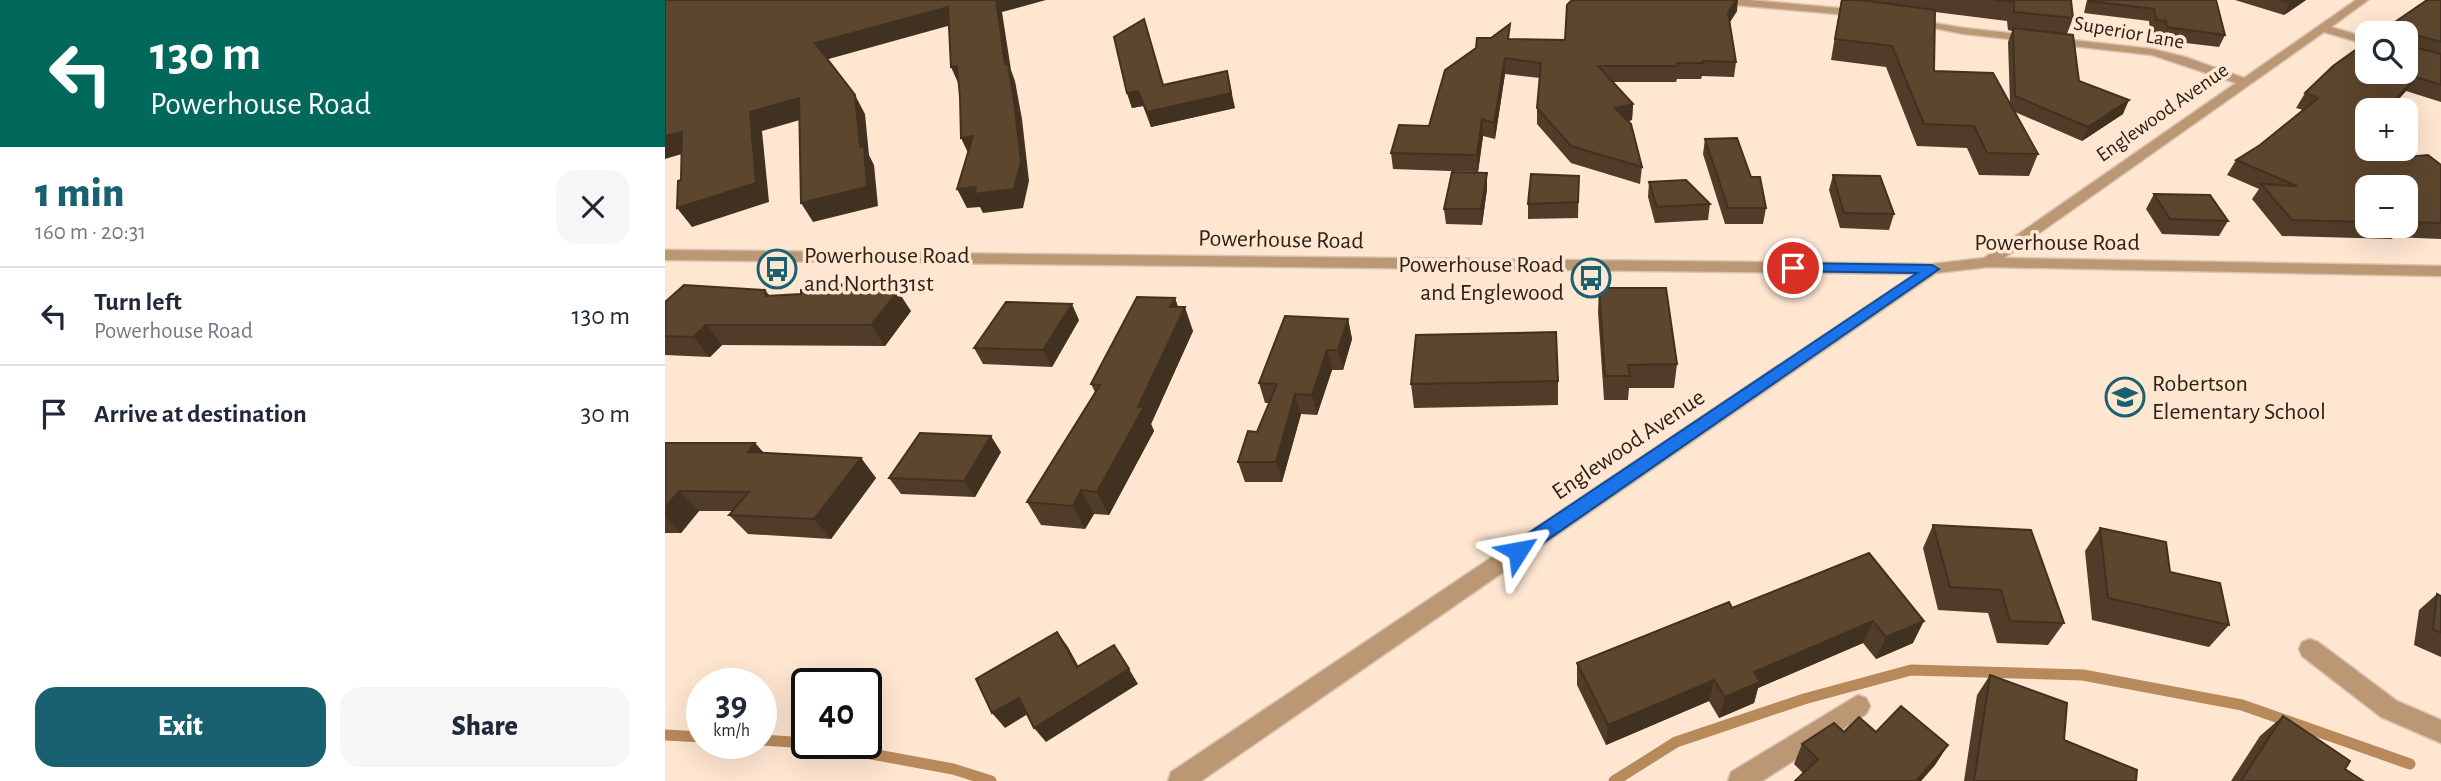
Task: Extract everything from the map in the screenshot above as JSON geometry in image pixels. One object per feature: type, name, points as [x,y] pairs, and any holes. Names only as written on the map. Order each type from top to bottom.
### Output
[{"type":"street","points":[[1713,0],[1872,15]]},
{"type":"street","name":"Englewood Avenue","points":[[1988,262],[2363,0]]},
{"type":"street","name":"Superior Lane","points":[[1896,18],[1964,31],[2152,52],[2181,59],[2245,82]]},
{"type":"street","points":[[2323,27],[2355,38]]},
{"type":"street","name":"Powerhouse Road","points":[[665,254],[1932,269],[1988,262],[2441,271]]},
{"type":"street","name":"Englewood Avenue","points":[[1180,781],[1932,269]]},
{"type":"street","points":[[2310,649],[2389,709],[2441,732]]},
{"type":"street","points":[[1740,781],[1858,706]]},
{"type":"building","points":[[665,0],[996,0],[1005,64],[1008,64],[1014,101],[1021,162],[1014,189],[974,194],[976,187],[957,189],[973,136],[961,138],[957,66],[951,67],[948,7],[815,43],[855,95],[860,147],[864,146],[867,187],[801,203],[799,98],[750,112],[756,183],[677,208],[678,181],[681,180],[682,132],[665,136]]},
{"type":"building","points":[[1572,0],[1736,0],[1728,13],[1736,62],[1703,61],[1677,63],[1678,66],[1598,66],[1633,104],[1615,108],[1631,124],[1642,167],[1571,146],[1537,108],[1541,63],[1505,58],[1494,123],[1482,119],[1477,155],[1391,153],[1399,125],[1429,126],[1445,70],[1476,48],[1477,38],[1491,38],[1510,24],[1508,39],[1565,40],[1567,5]]},
{"type":"building","points":[[1842,0],[1935,10],[1934,71],[1993,73],[2038,154],[1987,153],[1974,126],[1924,124],[1892,46],[1835,39]]},
{"type":"building","points":[[1994,0],[2071,0],[2073,18],[2014,12],[2014,2]]},
{"type":"building","points":[[2089,0],[2216,0],[2225,35],[2167,27],[2166,21],[2156,20],[2154,9]]},
{"type":"building","points":[[2427,0],[2441,0],[2441,42],[2418,36],[2418,21],[2396,21]]},
{"type":"building","points":[[1144,19],[1163,85],[1227,71],[1231,93],[1147,112],[1138,91],[1127,93],[1114,37]]},
{"type":"building","points":[[2013,28],[2073,35],[2079,81],[2129,100],[2088,127],[2015,96]]},
{"type":"building","points":[[2418,48],[2441,54],[2441,85],[2418,78]]},
{"type":"building","points":[[2355,50],[2355,84],[2410,84],[2397,98],[2355,98],[2355,161],[2418,161],[2418,156],[2428,155],[2441,165],[2441,223],[2418,222],[2418,175],[2355,175],[2355,222],[2292,220],[2261,184],[2297,186],[2236,160],[2260,145],[2318,98],[2305,93],[2333,66]]},
{"type":"building","points":[[1737,138],[1751,177],[1760,177],[1766,208],[1728,208],[1705,139]]},
{"type":"building","points":[[1452,172],[1487,173],[1481,209],[1444,209]]},
{"type":"building","points":[[1531,174],[1579,176],[1578,202],[1528,204]]},
{"type":"building","points":[[1833,175],[1880,176],[1894,214],[1844,213]]},
{"type":"building","points":[[1686,180],[1710,204],[1657,207],[1649,182]]},
{"type":"building","points":[[2154,194],[2210,195],[2228,221],[2170,219]]},
{"type":"building","points":[[824,284],[872,285],[867,291],[898,291],[871,325],[706,325],[693,337],[665,336],[665,302],[684,285],[765,290],[766,296],[801,294],[801,290],[819,290]]},
{"type":"building","points":[[1599,288],[1666,288],[1677,364],[1628,365],[1630,376],[1605,376]]},
{"type":"building","points":[[1137,297],[1175,298],[1170,307],[1185,307],[1138,407],[1144,407],[1097,492],[1081,490],[1073,506],[1027,502],[1100,385],[1091,384]]},
{"type":"building","points":[[1006,302],[1072,304],[1043,350],[974,348]]},
{"type":"building","points":[[1285,316],[1348,319],[1338,350],[1327,350],[1312,395],[1295,394],[1276,462],[1238,462],[1248,431],[1257,432],[1277,384],[1259,383]]},
{"type":"building","points":[[1556,332],[1558,381],[1411,384],[1416,335]]},
{"type":"building","points":[[920,433],[991,436],[964,481],[889,478]]},
{"type":"building","points":[[665,443],[755,443],[748,452],[861,458],[814,519],[729,515],[749,492],[679,491],[665,508]]},
{"type":"building","points":[[1933,525],[2031,530],[2064,623],[2010,621],[2001,590],[1950,587]]},
{"type":"building","points":[[2100,528],[2166,542],[2170,572],[2220,583],[2229,625],[2108,598]]},
{"type":"building","points":[[1869,553],[1924,621],[1886,637],[1873,621],[1754,672],[1760,682],[1725,697],[1714,680],[1608,725],[1577,663],[1729,602],[1732,608]]},
{"type":"building","points":[[2437,594],[2441,596],[2441,633],[2433,629]]},
{"type":"building","points":[[1057,632],[1077,667],[1114,645],[1129,669],[1034,728],[1019,698],[992,713],[976,679]]},
{"type":"building","points":[[1990,675],[2067,703],[2064,740],[2137,770],[2136,781],[1974,781]]},
{"type":"building","points":[[1901,706],[1948,745],[1916,781],[1795,781],[1818,759],[1802,744],[1834,723],[1844,732],[1859,717],[1876,732]]},
{"type":"building","points":[[2283,716],[2350,761],[2345,769],[2363,781],[2241,781]]},
{"type":"waterway","points":[[1614,781],[1676,742],[1804,699],[1911,670],[2083,675],[2242,705],[2410,764]]},
{"type":"waterway","points":[[665,735],[686,736]]},
{"type":"waterway","points":[[777,741],[791,742]]},
{"type":"waterway","points":[[882,756],[953,769],[991,781]]},
{"type":"place","name":"Powerhouse Road and North31st","points":[[777,269]]},
{"type":"place","name":"Powerhouse Road and Englewood","points":[[1591,278]]},
{"type":"place","name":"Robertson Elementary School","points":[[2125,397]]},
{"type":"route","points":[[1518,551],[1932,269],[1793,268]]}]
